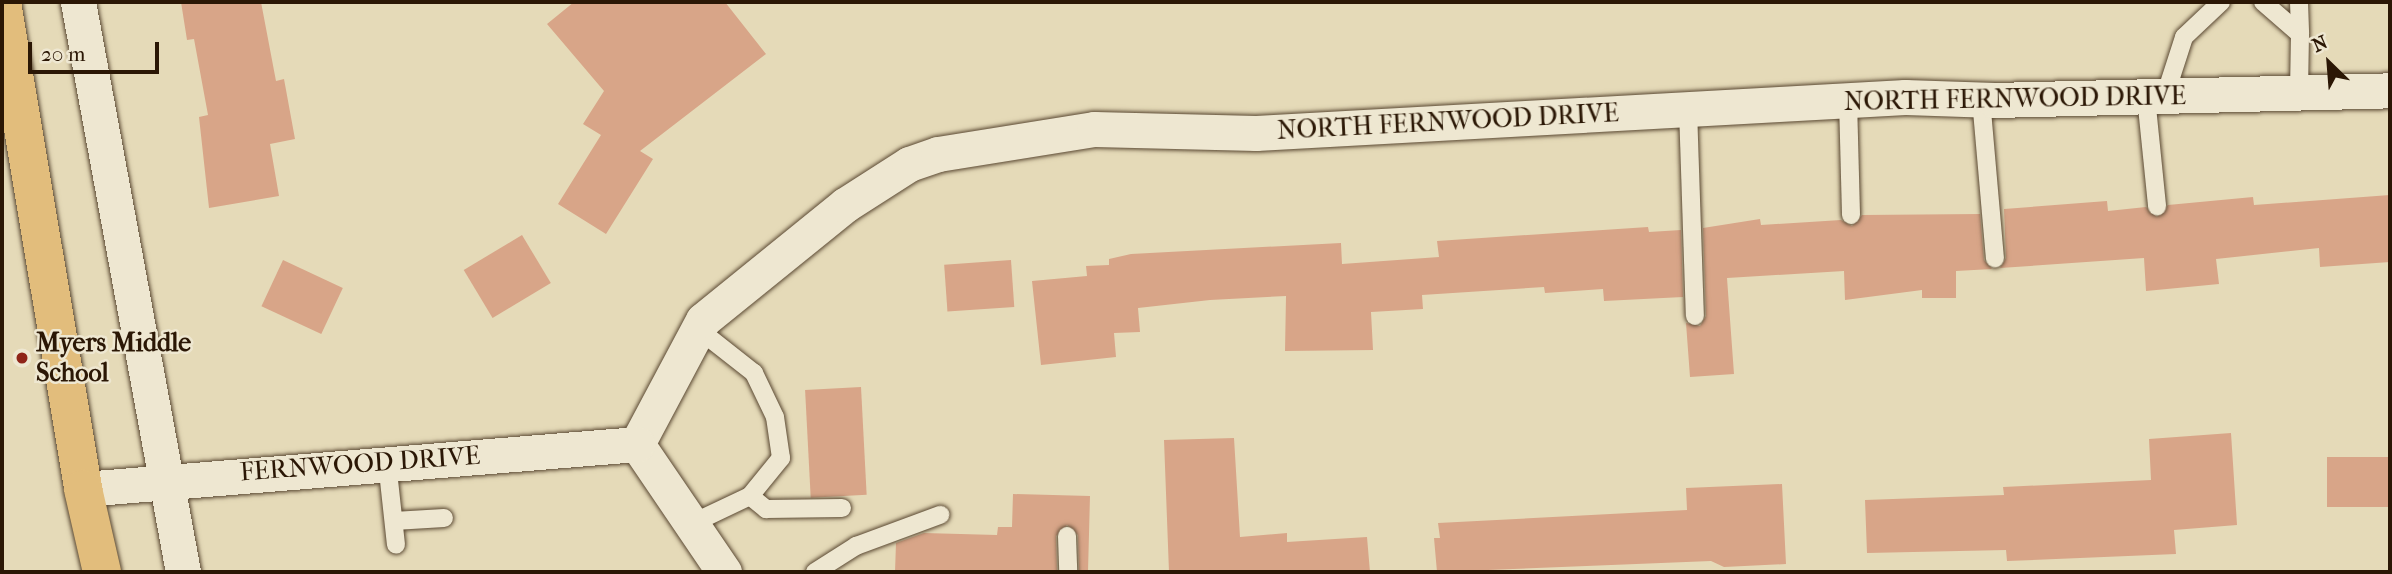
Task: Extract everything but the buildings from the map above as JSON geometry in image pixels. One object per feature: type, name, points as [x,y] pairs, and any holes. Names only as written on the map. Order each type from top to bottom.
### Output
[{"type":"main road","points":[[2,4],[83,489],[102,572]]},
{"type":"street","points":[[78,2],[163,479],[183,572]]},
{"type":"street","name":"NORTH FERNWOOD DRIVE","points":[[637,444],[703,320],[845,205],[909,164],[939,154],[1094,130],[1256,133],[1849,100],[2155,97],[2390,90]]},
{"type":"street","points":[[637,444],[724,572]]},
{"type":"street","name":"FERNWOOD DRIVE","points":[[83,489],[163,479],[637,444]]},
{"type":"lane","points":[[2157,206],[2155,97],[2184,37],[2221,2]]},
{"type":"lane","points":[[2263,2],[2300,34]]},
{"type":"lane","points":[[2299,2],[2299,94]]},
{"type":"lane","points":[[1981,99],[1995,258]]},
{"type":"lane","points":[[1849,100],[1852,215]]},
{"type":"lane","points":[[1688,109],[1695,316]]},
{"type":"lane","points":[[691,524],[750,496],[781,458],[775,417],[754,373],[698,329]]},
{"type":"lane","points":[[387,462],[396,545]]},
{"type":"lane","points":[[750,496],[766,509],[842,508]]},
{"type":"lane","points":[[815,572],[856,546],[940,515]]},
{"type":"lane","points":[[394,521],[444,518]]},
{"type":"lane","points":[[1068,536],[1068,572]]},
{"type":"place","name":"Myers Middle School","points":[[22,358]]}]
